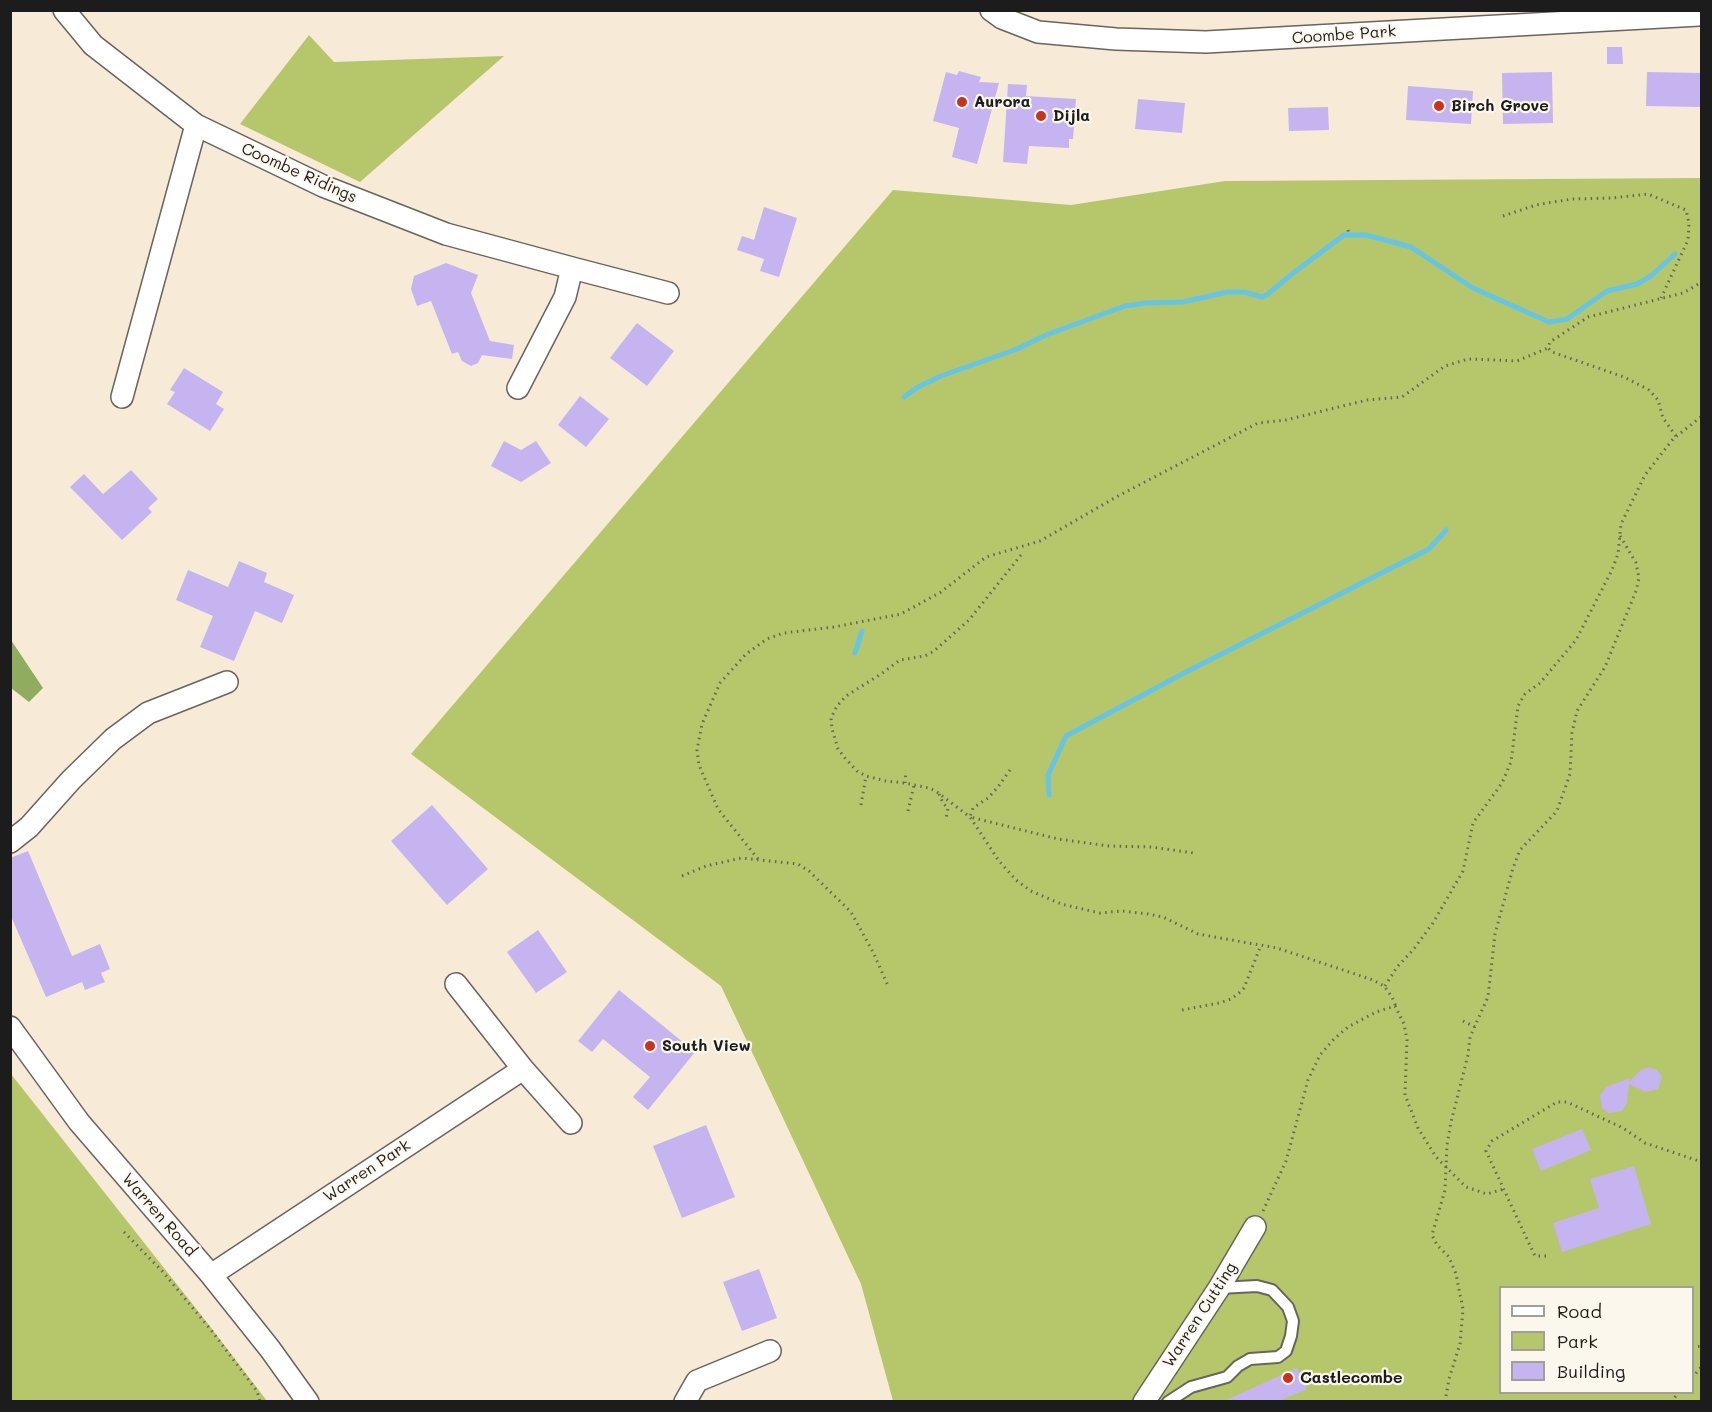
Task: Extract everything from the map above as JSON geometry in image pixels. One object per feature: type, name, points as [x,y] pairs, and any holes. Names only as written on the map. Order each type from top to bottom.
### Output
[{"type":"street","name":"Coombe Ridings","points":[[64,10],[93,45],[196,125],[323,186],[446,234],[668,293]]},
{"type":"street","name":"Coombe Park","points":[[991,10],[1002,18],[1038,32],[1116,39],[1206,42],[1700,13]]},
{"type":"street","points":[[122,398],[196,125]]},
{"type":"street","points":[[518,388],[566,297],[572,268]]},
{"type":"street","points":[[10,842],[29,827],[71,780],[113,739],[147,713],[227,682]]},
{"type":"street","points":[[456,984],[523,1069],[571,1123]]},
{"type":"street","name":"Warren Road","points":[[10,1027],[79,1122],[211,1275],[308,1401]]},
{"type":"street","name":"Warren Park","points":[[211,1275],[523,1069]]},
{"type":"street","name":"Warren Cutting","points":[[1144,1401],[1219,1288],[1255,1227]]},
{"type":"street","points":[[685,1401],[697,1382],[770,1351]]},
{"type":"lane","points":[[1168,1401],[1191,1387],[1227,1377],[1238,1366],[1250,1359],[1278,1357],[1286,1351],[1292,1336],[1293,1321],[1288,1307],[1272,1290],[1257,1286],[1219,1288]]},
{"type":"path","points":[[1503,216],[1536,205],[1572,199],[1648,194],[1686,210],[1689,223],[1688,240],[1667,289],[1660,299]]},
{"type":"path","points":[[1348,230],[1349,236]]},
{"type":"path","points":[[758,859],[718,809],[699,765],[697,750],[702,724],[720,683],[746,654],[767,639],[784,633],[834,627],[901,614],[941,592],[986,556],[1040,541],[1118,496],[1258,423],[1286,420],[1368,400],[1402,397],[1445,366],[1468,359],[1517,361],[1548,348],[1550,342],[1588,317],[1683,293],[1701,282]]},
{"type":"path","points":[[1548,348],[1552,352],[1624,376],[1649,390],[1658,400],[1663,418],[1676,436]]},
{"type":"path","points":[[1384,986],[1397,966],[1426,932],[1456,885],[1465,863],[1473,823],[1502,783],[1511,762],[1518,706],[1525,694],[1540,683],[1576,640],[1612,570],[1618,554],[1621,524],[1645,475],[1676,436],[1701,416]]},
{"type":"path","points":[[1445,1401],[1460,1344],[1463,1309],[1452,1264],[1432,1235],[1445,1190],[1451,1122],[1468,1055],[1470,1037],[1488,997],[1495,934],[1513,868],[1520,850],[1557,811],[1570,774],[1572,733],[1577,711],[1605,667],[1636,591],[1639,578],[1636,563],[1619,534]]},
{"type":"path","points":[[1022,555],[969,620],[934,651],[925,656],[900,660],[853,691],[837,706],[831,718],[834,739],[845,758],[857,771],[866,776],[886,782],[929,788],[939,793],[970,817],[999,861],[1016,880],[1031,891],[1061,904],[1100,913],[1122,911],[1163,917],[1198,934],[1277,948],[1346,970],[1384,986],[1392,997],[1404,1024],[1407,1040],[1405,1095],[1418,1128],[1446,1169],[1466,1187],[1487,1194],[1504,1189]]},
{"type":"path","points":[[970,817],[973,808],[988,798],[1010,770]]},
{"type":"path","points":[[905,783],[906,771]]},
{"type":"path","points":[[861,805],[866,776]]},
{"type":"path","points":[[909,811],[914,785]]},
{"type":"path","points":[[939,793],[948,808],[946,819]]},
{"type":"path","points":[[970,817],[1058,839],[1108,846],[1151,847],[1194,853]]},
{"type":"path","points":[[682,876],[706,866],[741,858],[798,864],[809,871],[851,912],[889,988]]},
{"type":"path","points":[[1182,1010],[1219,1003],[1239,993],[1244,988],[1261,945]]},
{"type":"path","points":[[1255,1227],[1286,1161],[1308,1080],[1320,1055],[1348,1028],[1376,1012],[1395,1006],[1398,1009]]},
{"type":"path","points":[[1463,1021],[1474,1027]]},
{"type":"path","points":[[1546,1256],[1535,1256],[1486,1151],[1492,1141],[1557,1102],[1568,1102],[1623,1128],[1645,1143],[1701,1162]]},
{"type":"path","points":[[124,1232],[163,1272],[211,1330],[257,1391],[260,1401]]},
{"type":"green space","points":[[309,35],[334,62],[504,56],[360,182],[240,124]]},
{"type":"green space","points":[[1701,178],[1701,1401],[893,1401],[861,1284],[721,986],[411,754],[893,190],[1071,205],[1225,181]]},
{"type":"green space","points":[[11,640],[43,688],[29,702],[11,688]]},
{"type":"green space","points":[[11,1074],[209,1325],[267,1401],[11,1401]]},
{"type":"building","points":[[1607,47],[1622,47],[1623,64],[1607,64]]},
{"type":"building","name":"Aurora","points":[[959,71],[981,77],[979,82],[999,83],[977,164],[952,157],[959,128],[933,121],[946,72],[957,75]]},
{"type":"building","points":[[1552,72],[1553,123],[1503,124],[1502,73]]},
{"type":"building","points":[[1647,72],[1701,73],[1701,107],[1646,106]]},
{"type":"building","name":"Dijla","points":[[1008,84],[1027,85],[1026,96],[1076,99],[1073,139],[1069,139],[1069,148],[1029,146],[1027,164],[1003,162]]},
{"type":"building","name":"Birch Grove","points":[[1408,86],[1473,91],[1471,124],[1406,120]]},
{"type":"building","points":[[1138,99],[1185,103],[1182,133],[1135,129]]},
{"type":"building","points":[[1328,107],[1329,130],[1289,131],[1288,108]]},
{"type":"building","points":[[764,207],[797,218],[779,277],[760,271],[764,259],[737,250],[742,236],[754,240]]},
{"type":"building","points":[[446,263],[478,275],[471,293],[490,341],[514,345],[512,359],[482,355],[478,363],[471,366],[462,361],[458,352],[452,354],[431,301],[417,306],[411,289],[414,276]]},
{"type":"building","points":[[637,323],[674,351],[647,386],[610,358]]},
{"type":"building","points":[[184,368],[223,392],[216,404],[224,409],[210,431],[167,404],[175,392],[170,390]]},
{"type":"building","points":[[580,396],[609,419],[586,447],[558,425]]},
{"type":"building","points":[[504,441],[521,450],[536,441],[551,463],[521,482],[491,466]]},
{"type":"building","points":[[131,470],[158,499],[148,508],[152,512],[122,540],[70,487],[84,474],[103,494]]},
{"type":"building","points":[[239,561],[267,573],[264,582],[294,595],[282,623],[255,611],[234,661],[200,647],[213,616],[176,600],[188,570],[228,587]]},
{"type":"building","points":[[432,805],[488,869],[447,905],[391,841]]},
{"type":"building","points":[[28,851],[72,956],[100,944],[110,969],[101,973],[105,982],[85,990],[82,982],[46,997],[10,914],[10,858]]},
{"type":"building","points":[[538,930],[567,972],[536,993],[507,952]]},
{"type":"building","name":"South View","points":[[619,990],[695,1052],[648,1110],[633,1097],[650,1077],[603,1039],[592,1052],[578,1041]]},
{"type":"building","points":[[1649,1067],[1657,1070],[1662,1077],[1658,1089],[1646,1092],[1629,1084],[1627,1103],[1622,1111],[1609,1113],[1602,1108],[1600,1095],[1606,1087],[1630,1078],[1629,1082],[1641,1070]]},
{"type":"building","points":[[706,1125],[735,1197],[682,1218],[653,1146]]},
{"type":"building","points":[[1582,1129],[1591,1150],[1541,1171],[1532,1149]]},
{"type":"building","points":[[1634,1166],[1651,1224],[1562,1252],[1553,1223],[1599,1208],[1590,1179]]},
{"type":"building","points":[[759,1269],[777,1318],[742,1331],[723,1282]]},
{"type":"building","name":"Castlecombe","points":[[1297,1368],[1307,1389],[1279,1401],[1224,1401]]},
{"type":"waterway","points":[[904,397],[941,376],[1125,306],[1183,302],[1227,292],[1244,292],[1262,297],[1344,235],[1366,235],[1411,247],[1473,288],[1549,322],[1567,319],[1607,291],[1637,284],[1651,276],[1675,254]]},
{"type":"waterway","points":[[1049,795],[1048,775],[1066,736],[1186,672],[1429,549],[1446,530]]},
{"type":"waterway","points":[[855,653],[862,631]]},
{"type":"place","name":"Aurora","points":[[962,102]]},
{"type":"place","name":"Birch Grove","points":[[1439,106]]},
{"type":"place","name":"Dijla","points":[[1041,116]]},
{"type":"place","name":"South View","points":[[650,1046]]},
{"type":"place","name":"Castlecombe","points":[[1288,1378]]}]
